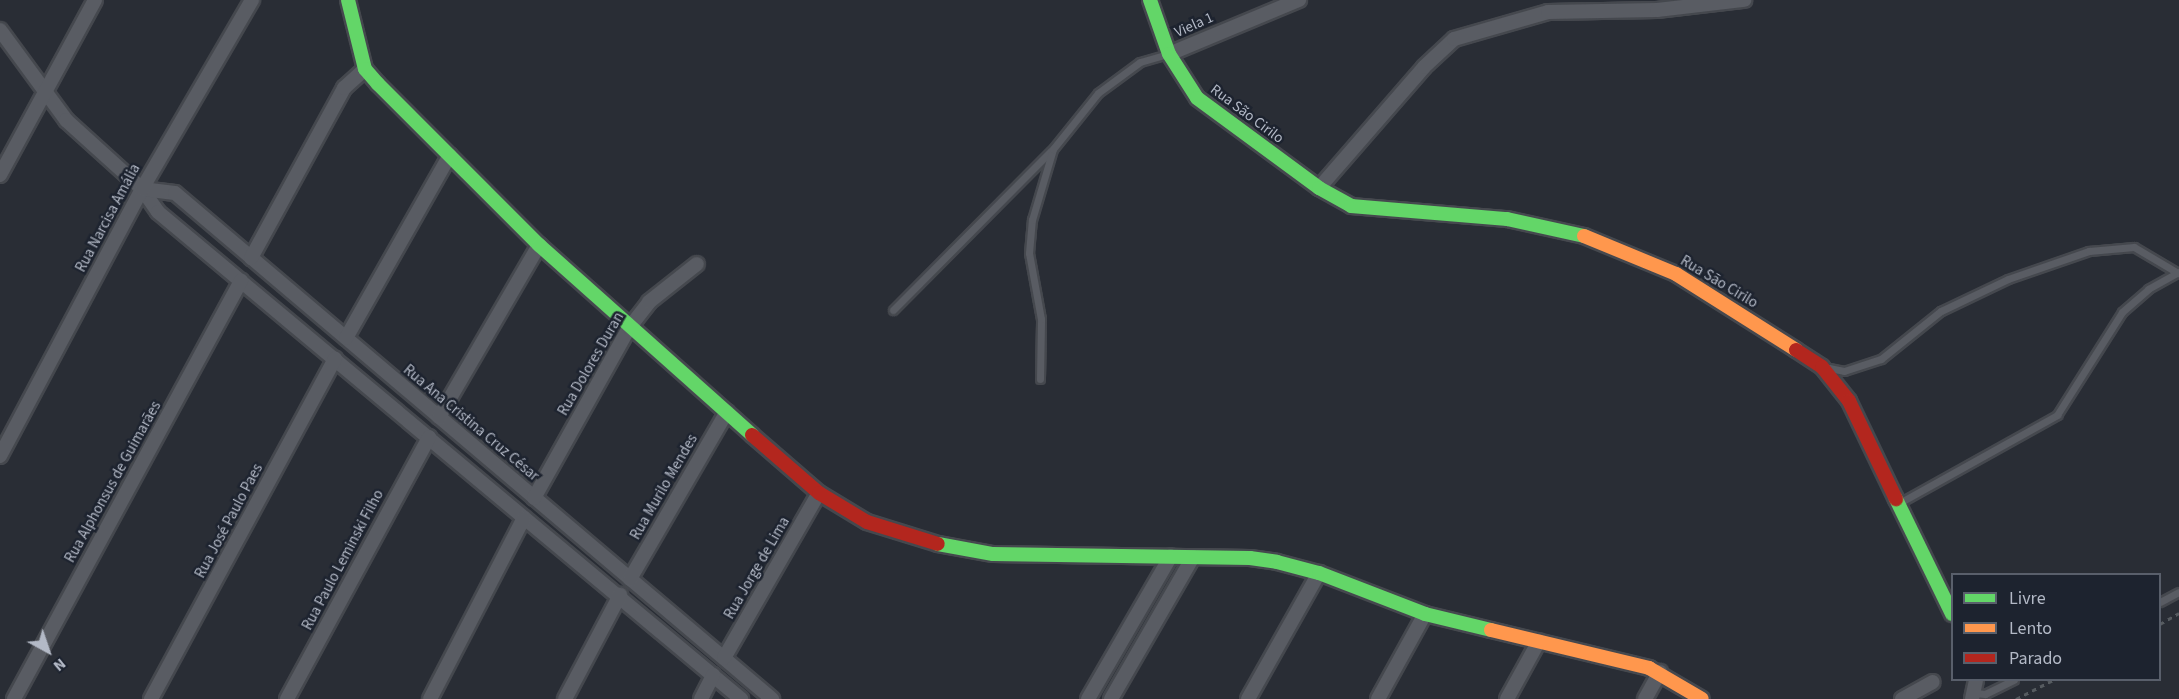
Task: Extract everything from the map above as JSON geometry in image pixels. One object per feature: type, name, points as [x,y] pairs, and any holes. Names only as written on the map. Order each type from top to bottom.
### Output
[{"type":"street","points":[[0,175],[94,0]]},
{"type":"street","name":"Rua Narcisa Amália","points":[[0,456],[142,189],[252,0]]},
{"type":"street","points":[[348,0],[366,69],[539,245],[629,328],[819,493],[867,522],[943,548],[993,554],[1250,558],[1319,573],[1425,614],[1660,672],[1702,699]]},
{"type":"street","name":"Rua São Cirilo","points":[[1150,0],[1169,54],[1197,98],[1319,188],[1351,206],[1507,219],[1576,233],[1676,274],[1822,367],[1849,401],[1951,610]]},
{"type":"street","name":"Viela 1","points":[[1169,54],[1299,0]]},
{"type":"street","points":[[1319,188],[1424,67],[1454,39],[1548,6],[1658,5],[1744,0]]},
{"type":"street","points":[[0,30],[66,120],[142,189],[159,212],[524,518],[620,595],[741,699]]},
{"type":"street","points":[[251,258],[344,88],[366,69]]},
{"type":"street","points":[[346,338],[450,155]]},
{"type":"street","name":"Rua Ana Cristina Cruz César","points":[[142,189],[175,193],[772,699]]},
{"type":"street","points":[[439,417],[539,245]]},
{"type":"street","name":"Rua Dolores Duran","points":[[534,498],[629,328],[650,302],[698,264]]},
{"type":"street","name":"Rua Alphonsus de Guimarães","points":[[14,699],[241,281]]},
{"type":"street","name":"Rua José Paulo Paes","points":[[151,699],[336,359]]},
{"type":"street","name":"Rua Murilo Mendes","points":[[630,579],[727,412]]},
{"type":"street","name":"Rua Paulo Leminski Filho","points":[[287,699],[429,437]]},
{"type":"street","name":"Rua Jorge de Lima","points":[[724,658],[819,493]]},
{"type":"street","points":[[430,699],[524,518]]},
{"type":"street","points":[[1088,699],[1171,556]]},
{"type":"street","points":[[1111,699],[1193,557]]},
{"type":"street","points":[[1248,699],[1319,573]]},
{"type":"street","points":[[565,699],[620,595]]},
{"type":"street","points":[[1378,699],[1425,614]]},
{"type":"street","points":[[1507,699],[1539,641]]},
{"type":"street","points":[[1645,699],[1660,672]]},
{"type":"street","points":[[701,699],[713,675]]},
{"type":"street","points":[[1902,699],[1934,682]]},
{"type":"lane","points":[[893,310],[1053,149],[1098,93],[1140,62],[1169,54]]},
{"type":"lane","points":[[1040,379],[1041,319],[1029,253],[1032,220],[1053,149]]},
{"type":"lane","points":[[1822,367],[1844,371],[1881,359],[1941,311],[2008,279],[2089,250],[2134,247],[2178,273]]},
{"type":"lane","points":[[1899,503],[2057,415],[2122,312],[2148,289],[2178,273]]},
{"type":"lane","points":[[2161,601],[2179,592]]},
{"type":"lane","points":[[1974,690],[1985,694],[2012,681]]},
{"type":"path","points":[[2161,623],[2179,614]]},
{"type":"path","points":[[2016,699],[2051,681]]},
{"type":"traffic: fast","points":[[348,0],[365,69],[378,84],[539,245],[752,435]]},
{"type":"traffic: fast","points":[[1150,0],[1169,54],[1197,98],[1319,188],[1351,206],[1507,219],[1584,236]]},
{"type":"traffic: fast","points":[[1896,499],[1951,612]]},
{"type":"traffic: fast","points":[[938,544],[993,554],[1250,558],[1277,562],[1319,573],[1425,614],[1491,630]]},
{"type":"traffic: slow","points":[[1584,236],[1676,274],[1796,350]]},
{"type":"traffic: slow","points":[[1491,630],[1649,668],[1702,699]]},
{"type":"traffic: jam","points":[[1796,350],[1822,367],[1849,401],[1896,499]]},
{"type":"traffic: jam","points":[[752,435],[819,493],[867,522],[938,544]]}]
